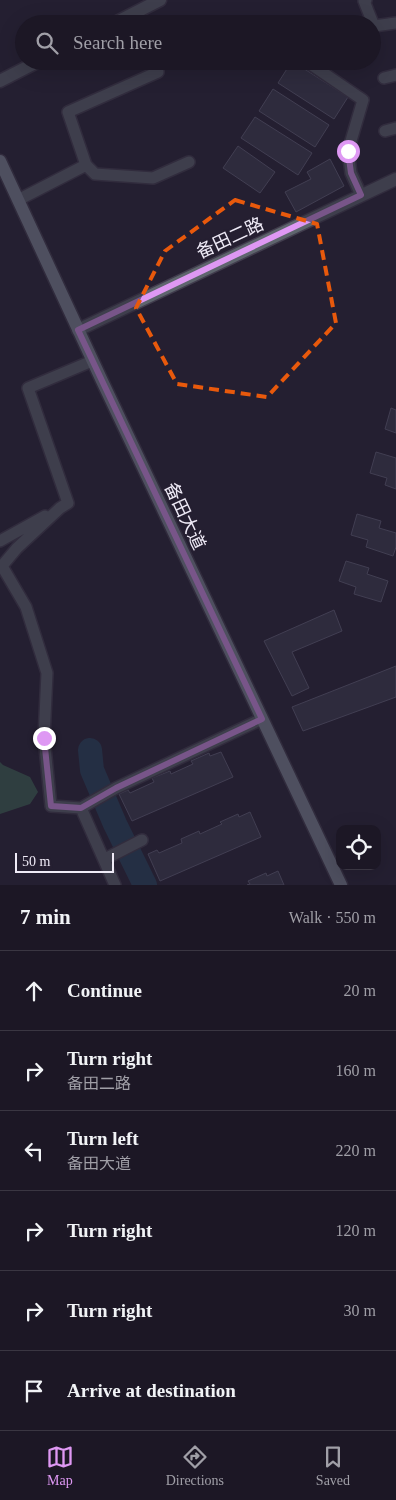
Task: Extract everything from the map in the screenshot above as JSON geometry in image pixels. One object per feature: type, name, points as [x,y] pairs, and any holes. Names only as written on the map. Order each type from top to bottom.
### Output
[{"type":"main road","name":"备田大道","points":[[0,161],[92,361],[341,885]]},
{"type":"street","points":[[131,15],[160,0]]},
{"type":"street","points":[[366,0],[364,1],[370,15]]},
{"type":"street","points":[[381,25],[396,22]]},
{"type":"street","points":[[0,81],[21,70]]},
{"type":"street","points":[[319,70],[363,100],[348,151],[351,173],[361,195]]},
{"type":"street","points":[[158,72],[68,112],[86,165],[95,174],[153,178],[189,162]]},
{"type":"street","points":[[384,78],[396,75]]},
{"type":"street","points":[[18,200],[86,165]]},
{"type":"street","name":"备田二路","points":[[78,330],[396,179]]},
{"type":"street","points":[[0,541],[68,503],[28,388],[92,361]]},
{"type":"street","points":[[60,508],[17,548],[2,566],[26,607],[47,673],[44,738],[51,806],[81,808],[116,788],[262,719]]},
{"type":"street","points":[[81,808],[115,885]]},
{"type":"street","points":[[105,859],[142,840]]},
{"type":"highlighted area","points":[[235,200],[317,224],[336,323],[267,397],[177,384],[136,308],[165,251]]},
{"type":"green space","points":[[0,762],[30,777],[38,792],[30,804],[0,814]]},
{"type":"building","points":[[286,70],[306,70],[348,97],[334,119],[278,83]]},
{"type":"building","points":[[273,89],[329,125],[315,147],[259,111]]},
{"type":"building","points":[[255,117],[312,153],[298,175],[241,138]]},
{"type":"building","points":[[238,146],[275,172],[260,193],[223,168]]},
{"type":"building","points":[[330,159],[344,186],[296,212],[285,192],[311,179],[307,172]]},
{"type":"building","points":[[391,408],[396,410],[396,433],[385,429]]},
{"type":"building","points":[[376,452],[396,458],[396,489],[385,485],[387,478],[370,473]]},
{"type":"building","points":[[357,514],[381,521],[379,528],[396,533],[396,547],[393,556],[366,547],[368,540],[351,535]]},
{"type":"building","points":[[346,561],[369,568],[367,574],[388,581],[381,602],[354,594],[356,587],[339,581]]},
{"type":"building","points":[[334,610],[342,631],[292,652],[309,688],[292,696],[264,641]]},
{"type":"building","points":[[396,666],[396,697],[303,731],[292,707]]},
{"type":"building","points":[[221,752],[233,777],[132,821],[119,794],[128,790],[130,793],[154,782],[152,778],[170,771],[171,774],[193,764],[191,761],[209,753],[210,756]]},
{"type":"building","points":[[250,812],[261,837],[160,881],[148,854],[157,850],[159,853],[182,843],[181,839],[199,831],[200,834],[238,814],[239,817]]},
{"type":"building","points":[[278,871],[284,885],[247,885],[250,884],[248,881],[266,873],[267,876]]},
{"type":"waterway","points":[[90,750],[92,770],[115,824],[145,885]]},
{"type":"route","points":[[44,738],[51,806],[81,808],[116,788],[262,719],[78,330],[361,195],[351,173],[348,151]]}]
